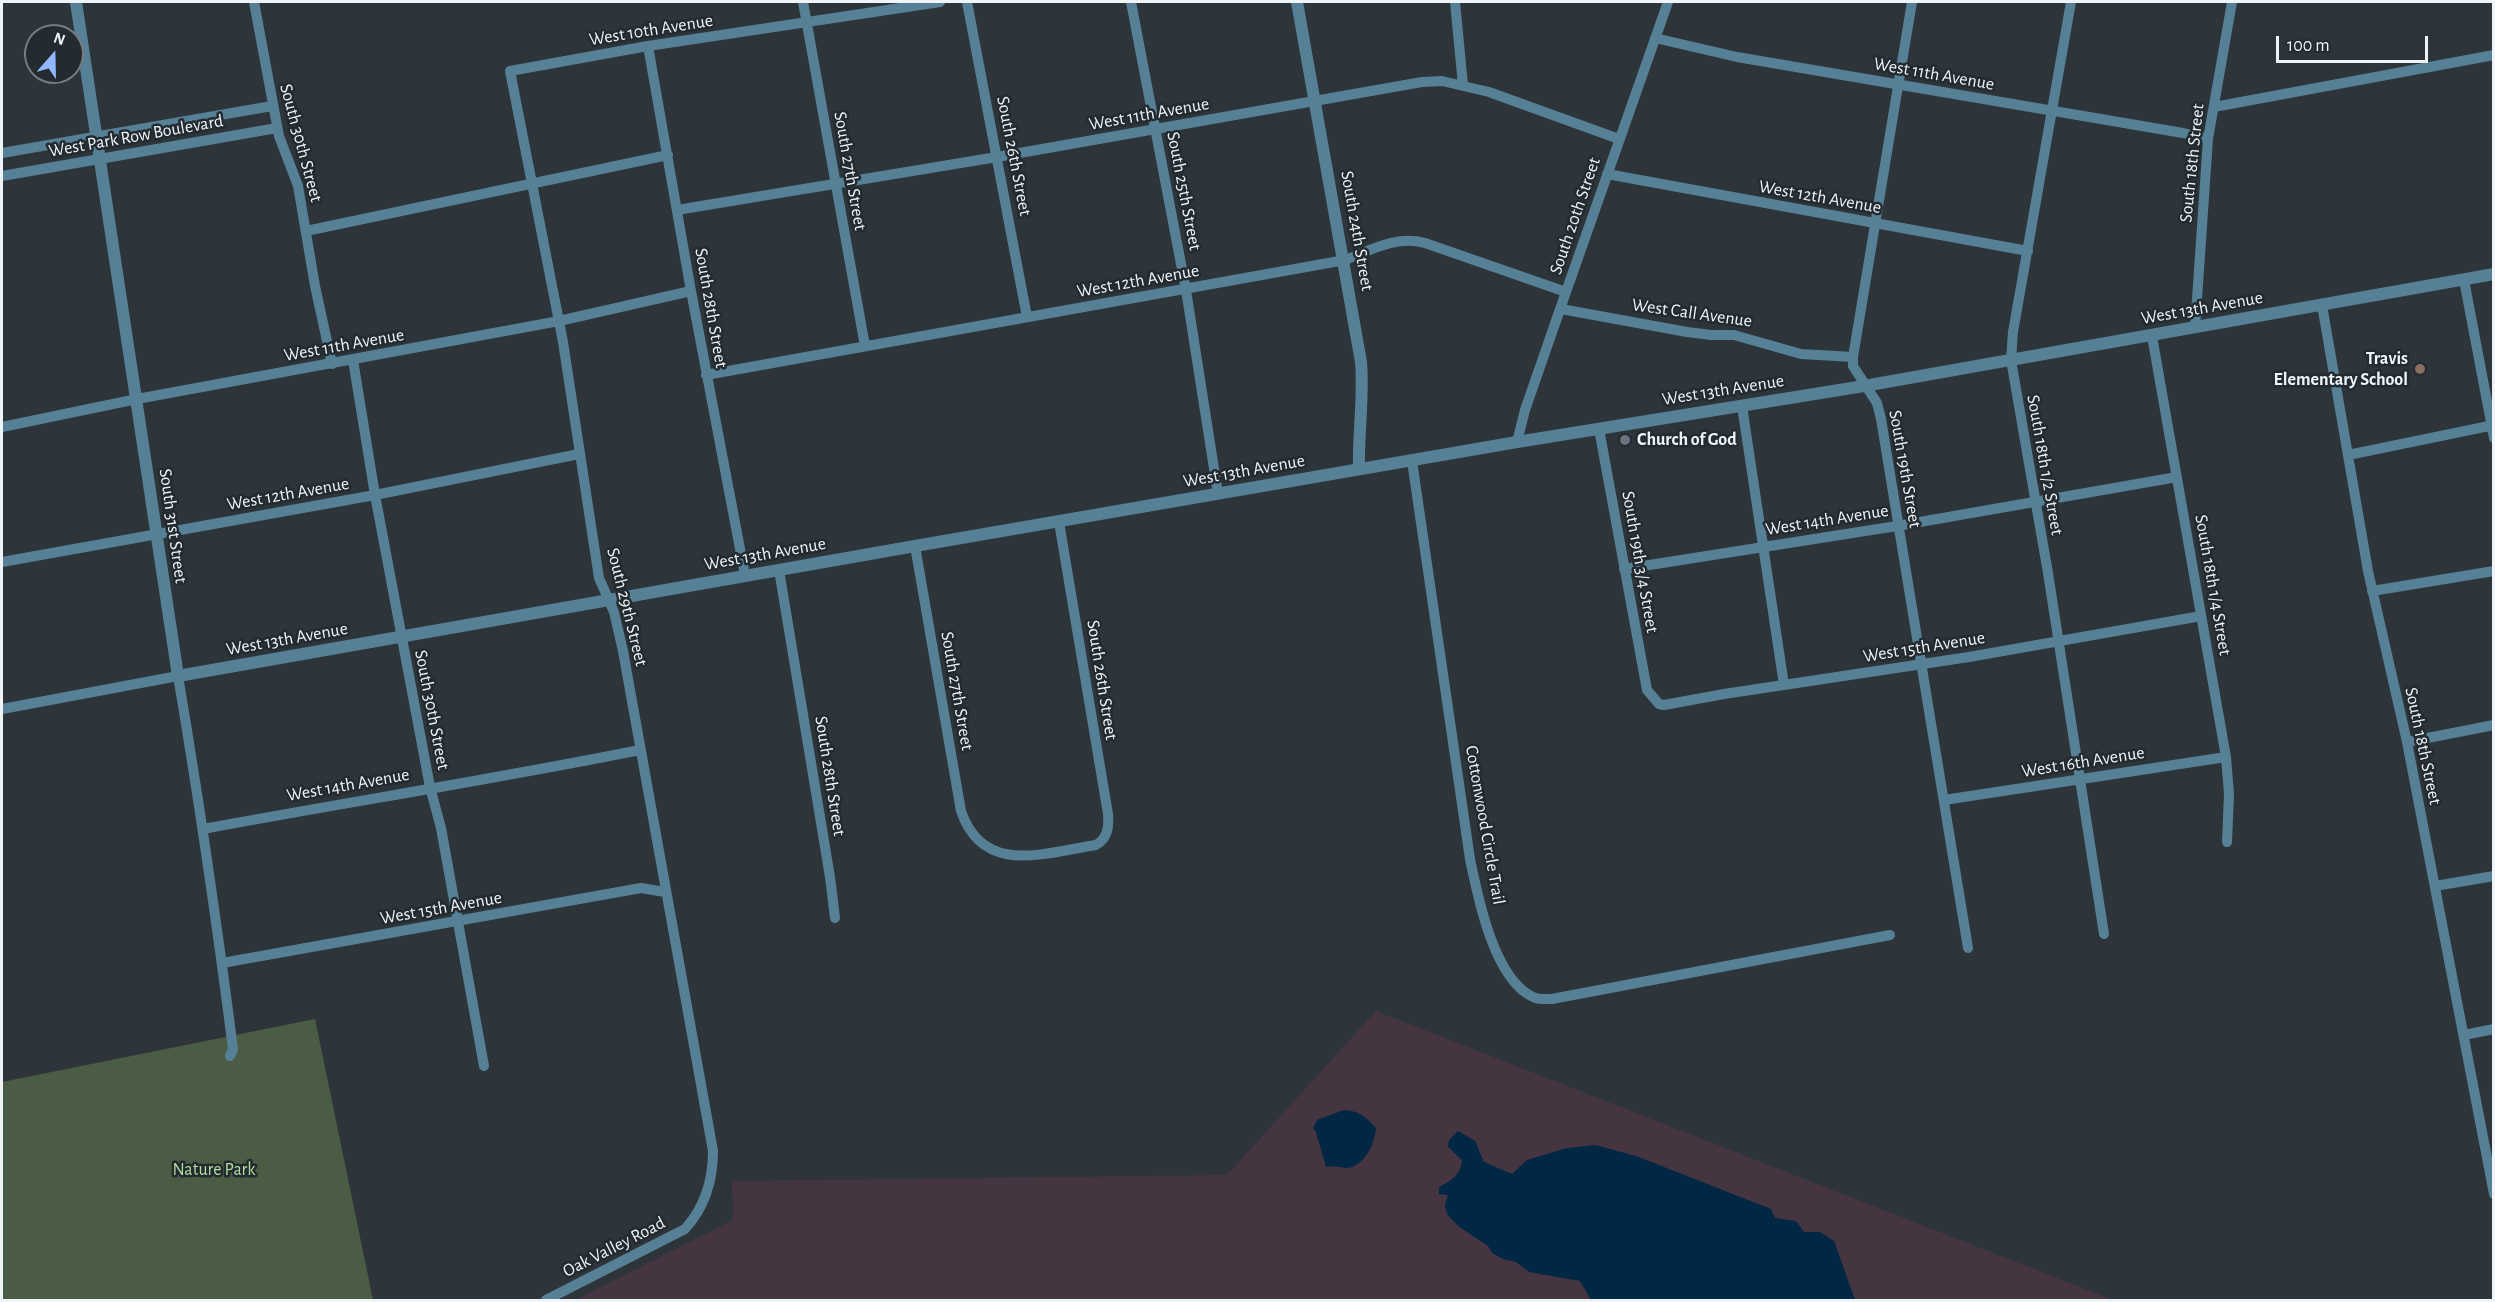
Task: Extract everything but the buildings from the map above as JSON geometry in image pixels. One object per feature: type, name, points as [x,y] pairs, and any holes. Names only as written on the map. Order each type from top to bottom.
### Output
[{"type":"street","name":"South 31st Street","points":[[75,2],[203,828],[233,1049],[230,1056]]},
{"type":"street","name":"South 30th Street","points":[[254,2],[272,106],[277,128],[298,186],[332,364]]},
{"type":"street","name":"South 27th Street","points":[[803,2],[866,346]]},
{"type":"street","name":"West 10th Avenue","points":[[510,71],[648,46],[940,2]]},
{"type":"street","name":"South 26th Street","points":[[967,2],[1027,317]]},
{"type":"street","name":"South 25th Street","points":[[1131,2],[1186,290],[1218,494]]},
{"type":"street","name":"South 24th Street","points":[[1297,2],[1345,260],[1362,379],[1359,469]]},
{"type":"street","points":[[1455,2],[1463,85]]},
{"type":"street","name":"South 20th Street","points":[[1517,442],[1525,411],[1668,2]]},
{"type":"street","points":[[1853,357],[1912,2]]},
{"type":"street","name":"South 18th 1/2 Street","points":[[2071,2],[2013,332],[2011,360],[2104,934]]},
{"type":"street","points":[[2220,2],[2232,3]]},
{"type":"street","name":"South 18th Street","points":[[2195,328],[2208,139],[2232,3]]},
{"type":"street","name":"West 11th Avenue","points":[[1655,38],[1737,57],[2208,139]]},
{"type":"street","name":"South 28th Street","points":[[648,46],[706,375],[745,575]]},
{"type":"street","points":[[2214,107],[2493,55]]},
{"type":"street","name":"South 29th Street","points":[[510,71],[559,321],[599,578],[614,612],[623,651],[713,1151]]},
{"type":"street","name":"West 11th Avenue","points":[[677,210],[1156,130],[1422,82],[1442,81],[1489,92],[1619,139]]},
{"type":"street","name":"West Park Row Boulevard","points":[[2,153],[272,106]]},
{"type":"street","name":"West Park Row Boulevard","points":[[2,176],[277,128]]},
{"type":"street","points":[[306,231],[668,155]]},
{"type":"street","name":"West 12th Avenue","points":[[1607,174],[2028,251]]},
{"type":"street","name":"West 12th Avenue","points":[[706,375],[1345,260],[1397,241],[1412,239],[1566,292]]},
{"type":"street","name":"West 13th Avenue","points":[[2,709],[745,575],[1517,442],[1864,386],[2493,274]]},
{"type":"street","points":[[2464,280],[2493,438]]},
{"type":"street","name":"West 11th Avenue","points":[[2,427],[137,399],[559,321],[691,291]]},
{"type":"street","name":"South 18th Street","points":[[2322,305],[2372,591],[2407,742],[2493,1186]]},
{"type":"street","name":"West Call Avenue","points":[[1561,309],[1687,332],[1710,335],[1734,334],[1801,354],[1853,357]]},
{"type":"street","name":"South 18th 1/4 Street","points":[[2152,336],[2226,757],[2229,794],[2227,842]]},
{"type":"street","name":"South 19th Street","points":[[1853,357],[1853,366],[1877,403],[1881,418],[1968,948]]},
{"type":"street","name":"South 30th Street","points":[[353,360],[375,495],[430,787],[441,828],[484,1066]]},
{"type":"street","points":[[1742,406],[1784,685]]},
{"type":"street","points":[[2348,454],[2492,425]]},
{"type":"street","name":"South 19th 3/4 Street","points":[[1599,429],[1647,690],[1653,699]]},
{"type":"street","name":"West 12th Avenue","points":[[2,562],[375,495],[579,454]]},
{"type":"street","name":"Cottonwood Circle Trail","points":[[1412,461],[1470,859],[1477,890],[1496,949],[1506,972],[1518,987],[1538,999],[1552,999],[1890,935]]},
{"type":"street","name":"West 14th Avenue","points":[[1624,569],[1897,526],[2177,477]]},
{"type":"street","name":"South 26th Street","points":[[975,839],[988,849],[1014,857],[1096,845],[1102,842],[1107,834],[1108,814],[1059,522]]},
{"type":"street","name":"South 27th Street","points":[[915,546],[961,811],[965,824],[975,839]]},
{"type":"street","name":"South 28th Street","points":[[779,570],[835,918]]},
{"type":"street","points":[[2372,591],[2493,571]]},
{"type":"street","name":"West 15th Avenue","points":[[1653,699],[1664,705],[2201,616]]},
{"type":"street","points":[[2407,742],[2493,725]]},
{"type":"street","name":"West 14th Avenue","points":[[203,828],[640,750]]},
{"type":"street","name":"West 16th Avenue","points":[[1944,800],[2226,757]]},
{"type":"street","points":[[2435,886],[2493,876]]},
{"type":"street","name":"West 15th Avenue","points":[[222,963],[641,888],[665,892]]},
{"type":"street","points":[[2464,1035],[2493,1029]]},
{"type":"street","name":"Oak Valley Road","points":[[546,1300],[685,1229],[700,1211],[710,1184],[713,1151]]},
{"type":"shaded area","points":[[1376,1011],[2113,1300],[575,1300],[733,1220],[732,1181],[1227,1175]]},
{"type":"green space","name":"Nature Park","points":[[315,1019],[373,1300],[2,1300],[2,1082]]},
{"type":"water","points":[[1344,1110],[1359,1113],[1376,1128],[1373,1141],[1367,1154],[1358,1164],[1346,1168],[1326,1167],[1313,1128],[1317,1120]]},
{"type":"water","points":[[1458,1131],[1475,1141],[1484,1162],[1512,1174],[1527,1160],[1567,1148],[1595,1145],[1636,1156],[1771,1209],[1775,1218],[1796,1221],[1804,1232],[1820,1232],[1834,1241],[1855,1300],[1591,1300],[1580,1281],[1529,1272],[1516,1262],[1503,1259],[1458,1226],[1447,1214],[1445,1205],[1448,1195],[1439,1194],[1439,1187],[1452,1179],[1460,1170],[1462,1160],[1448,1147],[1449,1140]]},
{"type":"place","name":"Travis Elementary School","points":[[2420,369]]},
{"type":"place","name":"Church of God","points":[[1625,440]]}]
